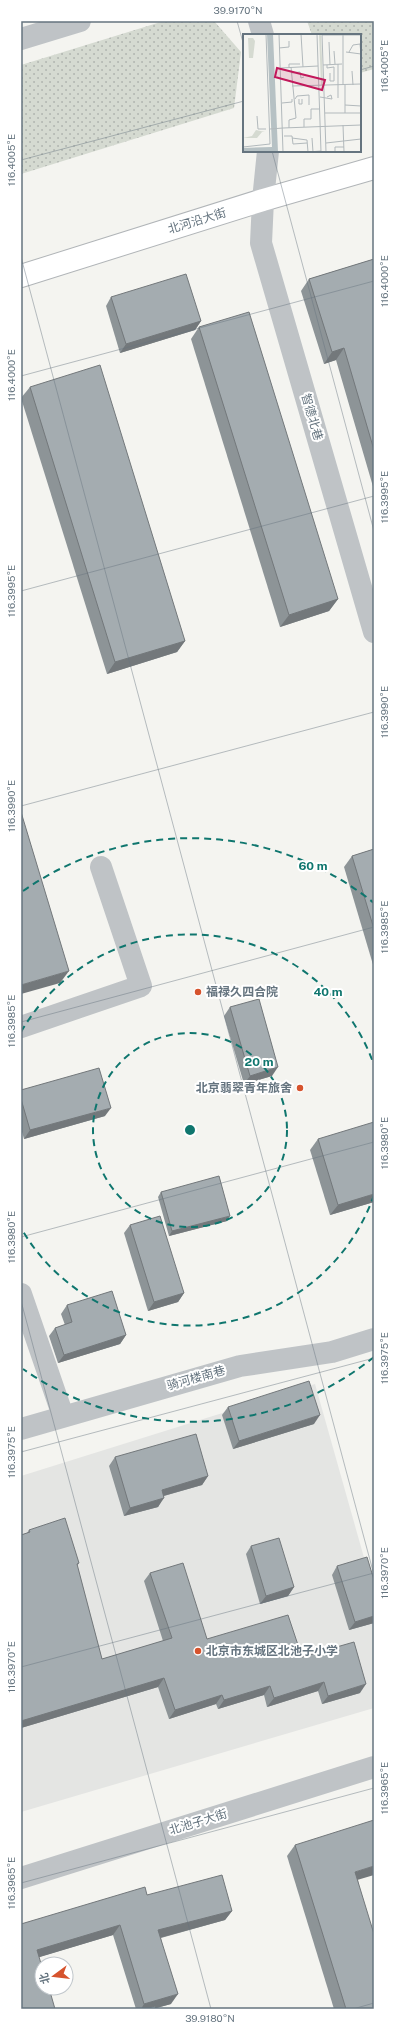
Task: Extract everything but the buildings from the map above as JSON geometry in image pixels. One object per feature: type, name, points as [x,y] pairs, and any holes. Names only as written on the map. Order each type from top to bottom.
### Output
[{"type":"main road","name":"北河沿大街","points":[[21,276],[263,200],[374,168]]},
{"type":"street","points":[[21,39],[80,21]]},
{"type":"street","points":[[259,21],[263,34]]},
{"type":"street","name":"智德北巷","points":[[268,152],[263,200],[261,243],[370,606],[374,632]]},
{"type":"street","points":[[21,1027],[141,986],[100,867]]},
{"type":"street","points":[[21,1294],[63,1416]]},
{"type":"street","name":"骑河楼南巷","points":[[21,1429],[240,1366],[332,1352],[374,1339]]},
{"type":"street","name":"北池子大街","points":[[21,1878],[374,1767]]},
{"type":"shaded area","points":[[164,21],[214,21],[241,52],[234,108],[21,174],[21,65]]},
{"type":"shaded area","points":[[307,21],[374,21],[374,69],[361,73],[361,34],[312,34]]},
{"type":"shaded area","name":"北京市东城区北池子小学","points":[[315,1384],[374,1593],[374,1708],[21,1812],[21,1476]]},
{"type":"place","name":"福禄久四合院","points":[[198,992]]},
{"type":"place","name":"北京翡翠青年旅舍","points":[[300,1088]]},
{"type":"place","name":"北京市东城区北池子小学","points":[[198,1651]]}]
